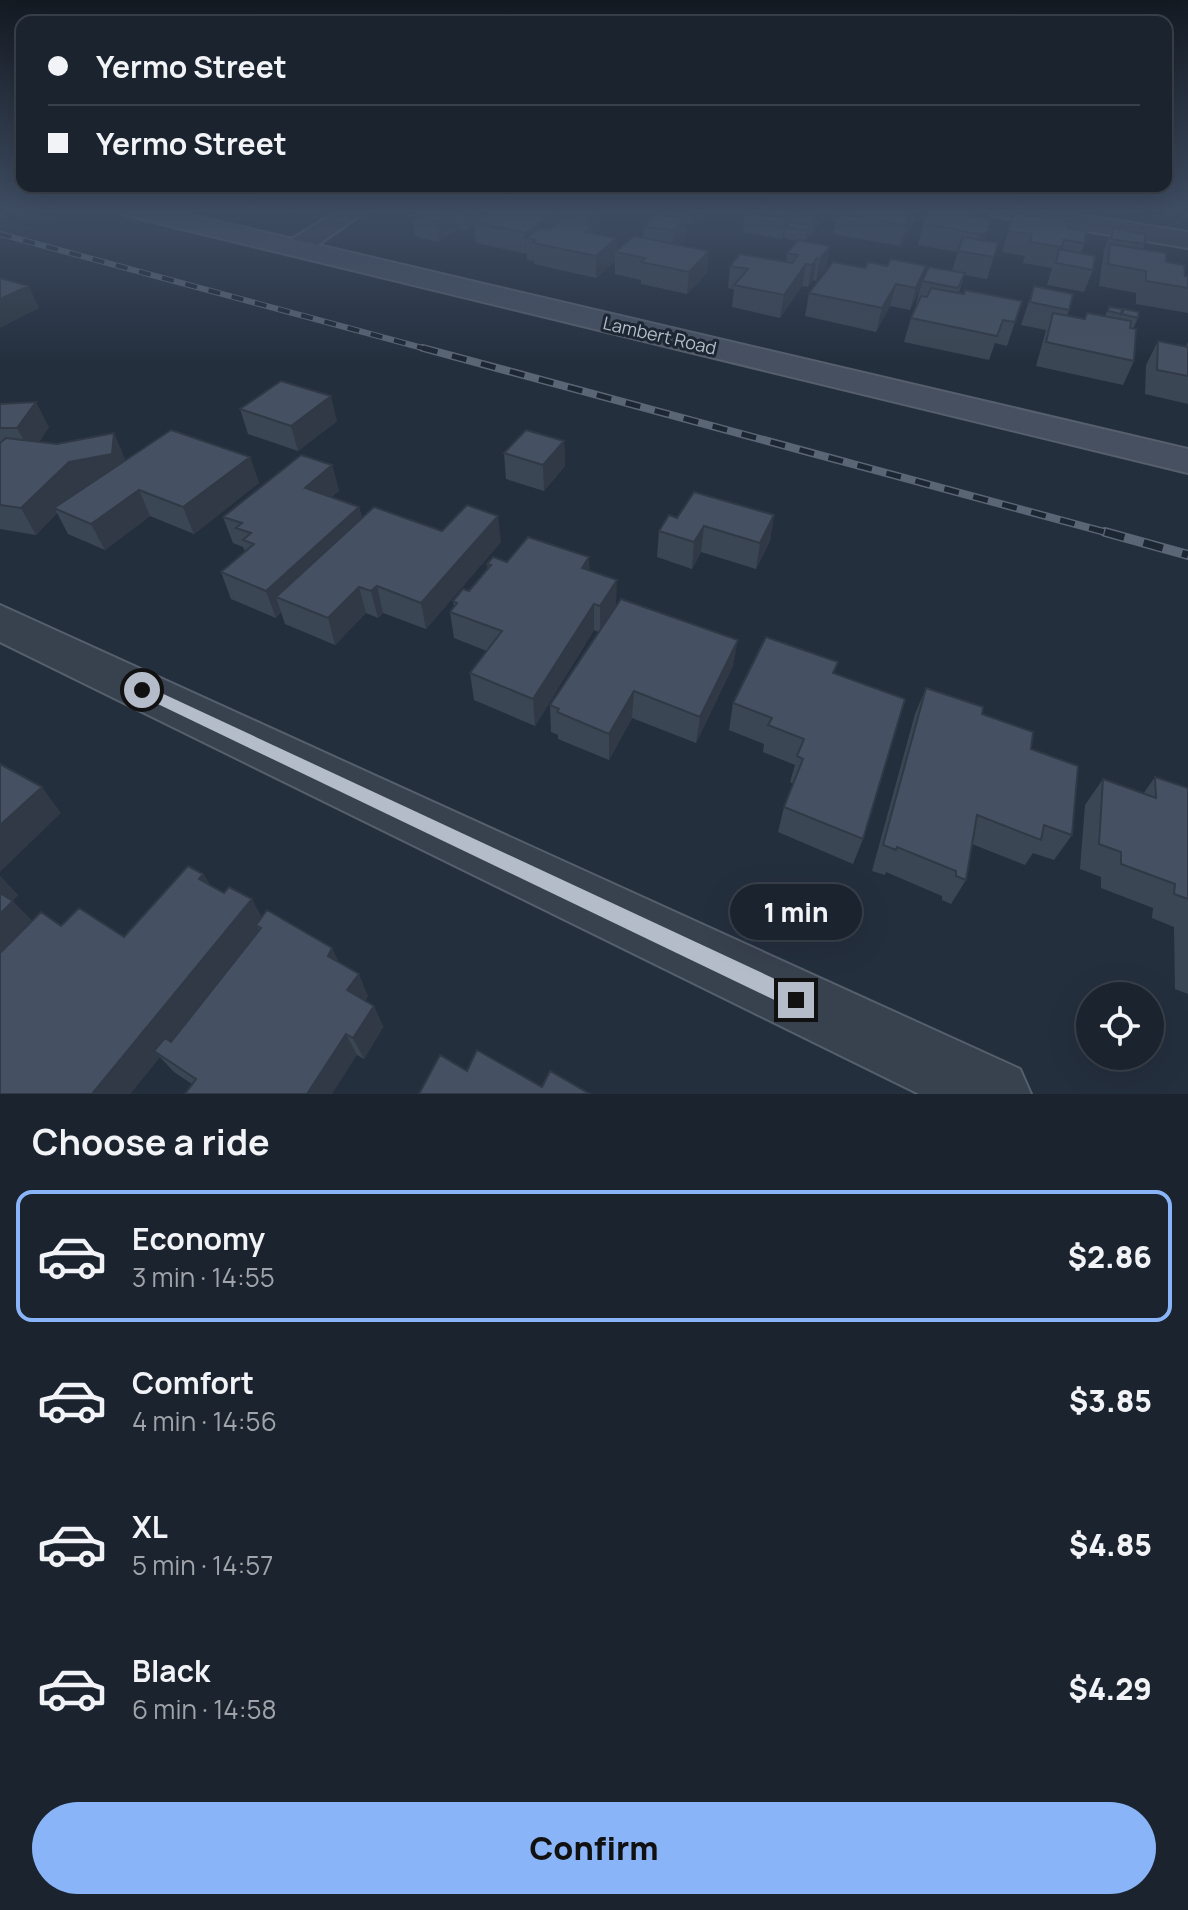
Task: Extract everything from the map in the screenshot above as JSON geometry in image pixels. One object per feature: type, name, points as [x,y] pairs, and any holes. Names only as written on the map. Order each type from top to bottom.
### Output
[{"type":"main road","name":"Lambert Road","points":[[346,260],[1188,461]]},
{"type":"street","points":[[0,622],[995,1094]]},
{"type":"building","points":[[643,260],[700,260],[689,272],[641,262]]},
{"type":"building","points":[[735,260],[792,263],[794,260],[816,260],[812,265],[806,264],[784,295],[734,285],[748,269],[730,266]]},
{"type":"building","points":[[890,260],[896,260],[926,266],[916,288],[896,284],[882,308],[809,293],[833,262],[865,268],[868,262],[887,266]]},
{"type":"building","points":[[1057,260],[1094,260],[1093,270],[1056,263]]},
{"type":"building","points":[[1108,260],[1166,260],[1184,265],[1188,288],[1146,281],[1146,271],[1108,264]]},
{"type":"building","points":[[929,267],[965,273],[958,288],[922,281]]},
{"type":"building","points":[[0,278],[29,286],[0,299]]},
{"type":"building","points":[[1034,286],[1073,294],[1069,310],[1030,302]]},
{"type":"building","points":[[931,288],[964,294],[965,290],[1022,301],[1015,322],[1003,320],[997,336],[911,318],[921,296],[927,297]]},
{"type":"building","points":[[1109,307],[1122,309],[1121,314],[1108,311]]},
{"type":"building","points":[[1124,309],[1139,312],[1138,318],[1122,314]]},
{"type":"building","points":[[1053,313],[1085,319],[1087,313],[1131,321],[1130,328],[1136,329],[1134,361],[1046,342]]},
{"type":"building","points":[[1158,341],[1188,347],[1188,376],[1157,370]]},
{"type":"building","points":[[281,381],[331,396],[291,426],[240,409]]},
{"type":"building","points":[[36,402],[17,428],[0,428],[0,404]]},
{"type":"building","points":[[171,430],[250,457],[183,507],[139,490],[91,524],[54,508]]},
{"type":"building","points":[[526,430],[564,441],[543,465],[504,453]]},
{"type":"building","points":[[114,433],[112,454],[69,462],[21,508],[0,505],[0,443],[6,438],[57,444]]},
{"type":"building","points":[[301,455],[332,465],[305,488],[359,507],[266,591],[221,572],[254,544],[243,540],[251,533],[236,528],[242,523],[223,517]]},
{"type":"building","points":[[694,492],[774,515],[760,543],[704,526],[694,542],[659,531],[669,515],[677,518]]},
{"type":"building","points":[[467,505],[498,516],[421,603],[377,586],[371,591],[359,587],[328,618],[276,597],[374,507],[442,531]]},
{"type":"building","points":[[528,537],[589,557],[582,568],[617,580],[600,606],[594,604],[533,699],[470,673],[502,631],[450,612],[457,603],[453,601],[463,589],[469,591],[491,565],[487,564],[493,557],[507,562]]},
{"type":"building","points":[[621,599],[738,640],[700,717],[634,691],[609,734],[557,712],[559,709],[550,705]]},
{"type":"building","points":[[766,637],[838,662],[833,673],[905,699],[863,839],[784,807],[803,759],[797,756],[804,739],[768,725],[772,718],[733,703]]},
{"type":"building","points":[[926,688],[983,707],[982,714],[1033,732],[1031,749],[1078,766],[1072,835],[1044,825],[1041,840],[977,815],[966,880],[956,876],[956,871],[897,847],[896,850],[883,845]]},
{"type":"building","points":[[0,764],[42,787],[0,825]]},
{"type":"building","points":[[1155,777],[1188,788],[1188,899],[1174,894],[1175,884],[1121,864],[1121,852],[1099,844],[1103,779],[1156,798]]},
{"type":"building","points":[[188,866],[203,874],[199,879],[224,893],[229,887],[252,899],[92,1094],[0,1094],[0,953],[41,912],[61,926],[79,908],[124,937]]},
{"type":"building","points":[[0,893],[13,901],[0,914]]},
{"type":"building","points":[[267,910],[332,948],[328,956],[359,974],[347,990],[374,1006],[353,1038],[346,1034],[307,1094],[185,1094],[196,1079],[154,1051],[165,1038],[171,1042],[261,928],[256,925]]},
{"type":"building","points":[[477,1050],[542,1087],[550,1071],[590,1094],[419,1094],[440,1055],[467,1071]]},
{"type":"railway","points":[[97,260],[430,350]]},
{"type":"railway","points":[[423,348],[1112,534]]},
{"type":"railway","points":[[1105,532],[1188,555]]},
{"type":"route","points":[[142,690],[796,1000]]}]
